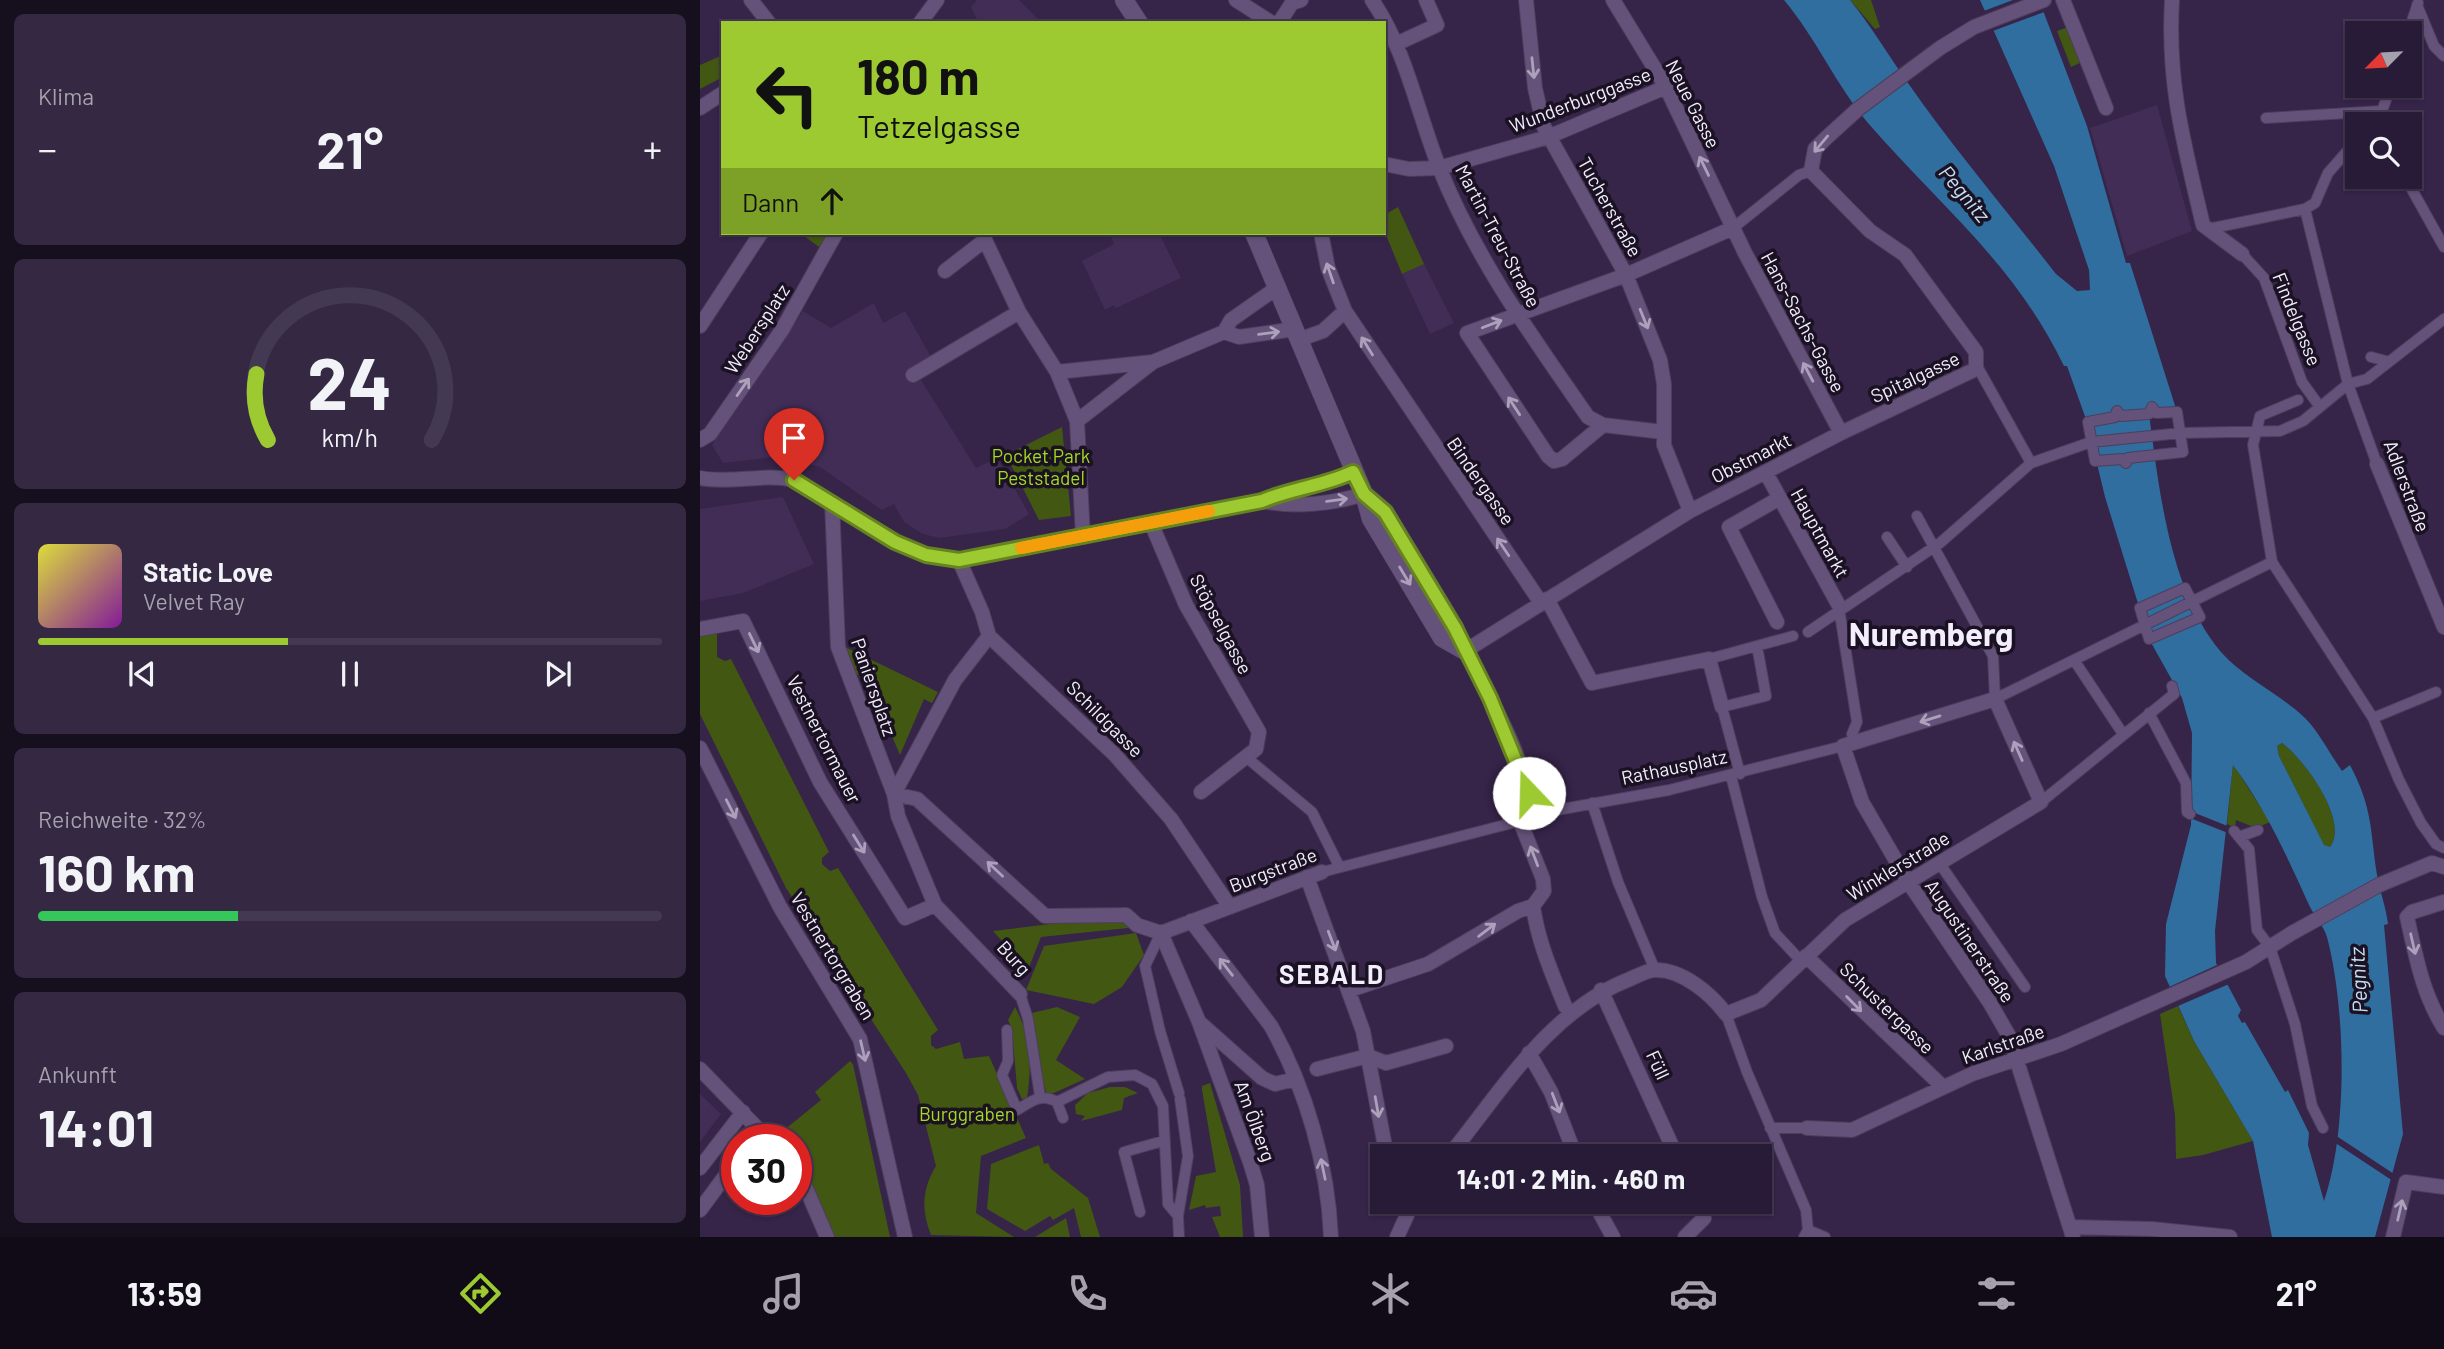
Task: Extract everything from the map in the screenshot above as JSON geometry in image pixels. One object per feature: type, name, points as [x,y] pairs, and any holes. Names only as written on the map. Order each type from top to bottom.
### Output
[{"type":"street","points":[[751,0],[767,21]]},
{"type":"street","points":[[921,21],[937,0]]},
{"type":"street","points":[[1124,0],[1138,21]]},
{"type":"street","points":[[1236,0],[1269,21]]},
{"type":"street","name":"Martin-Treu-Straße","points":[[1372,0],[1383,21]]},
{"type":"street","points":[[1396,44],[1437,25],[1426,0]]},
{"type":"street","name":"Tucherstraße","points":[[1526,0],[1535,88],[1548,137],[1626,275],[1660,360],[1664,384],[1663,432]]},
{"type":"street","name":"Neue Gasse","points":[[1613,0],[1666,88],[1733,228]]},
{"type":"street","points":[[1690,511],[1664,445],[1663,432],[1603,425],[1562,459],[1554,460],[1548,456],[1467,334],[1626,275],[1733,228],[1799,175],[1811,171],[1815,149],[1858,109],[1955,37],[2043,0]]},
{"type":"street","points":[[2063,0],[2106,108]]},
{"type":"street","points":[[2172,0],[2169,47],[2174,100],[2203,225],[2207,229],[2305,209],[2315,203],[2328,173],[2345,154]]},
{"type":"street","points":[[1280,21],[1295,1]]},
{"type":"street","points":[[2412,21],[2418,3]]},
{"type":"street","points":[[2418,3],[2434,46],[2444,56]]},
{"type":"street","name":"Martin-Treu-Straße","points":[[1386,26],[1396,44],[1439,168],[1464,222],[1517,314],[1588,417],[1603,425]]},
{"type":"street","name":"Wunderburggasse","points":[[1386,164],[1409,169],[1439,168],[1548,137],[1666,88]]},
{"type":"street","points":[[700,108],[721,94]]},
{"type":"street","points":[[2266,118],[2382,111],[2387,98]]},
{"type":"street","name":"Spitalgasse","points":[[1811,171],[1870,232],[1905,255],[1976,352],[1977,366],[2031,463]]},
{"type":"street","points":[[2412,189],[2444,247]]},
{"type":"street","name":"Adlerstraße","points":[[2305,209],[2348,384],[2377,464],[2444,627]]},
{"type":"street","name":"Hans-Sachs-Gasse","points":[[1733,228],[1835,436]]},
{"type":"street","name":"Findelgasse","points":[[2207,229],[2242,254],[2264,278],[2302,382],[2320,407]]},
{"type":"street","points":[[700,326],[760,235]]},
{"type":"street","name":"Webersplatz","points":[[700,440],[710,434],[782,330],[835,235]]},
{"type":"street","points":[[1255,235],[1364,494],[1371,519],[1432,606],[1442,638],[1465,651],[1490,698],[1526,782],[1531,802],[1524,818],[1543,879],[1544,891],[1534,906],[1518,911],[1428,964],[1350,990]]},
{"type":"street","name":"Bindergasse","points":[[1321,235],[1328,268],[1345,311],[1390,381],[1544,601],[1592,683],[1709,659]]},
{"type":"street","points":[[945,271],[985,240],[1019,312],[1057,372],[1077,421],[1083,537]]},
{"type":"street","points":[[1077,421],[1153,362],[1224,332],[1231,320],[1278,286]]},
{"type":"street","points":[[1224,332],[1239,337],[1323,331],[1345,311]]},
{"type":"street","points":[[913,375],[1019,312]]},
{"type":"street","points":[[2270,947],[2379,885],[2443,858],[2399,780],[2373,718],[2272,562],[2260,502],[2254,432],[2260,416],[2303,421],[2348,384],[2367,379],[2386,361],[2444,319]]},
{"type":"street","points":[[2371,357],[2386,361]]},
{"type":"street","points":[[1057,372],[1153,362]]},
{"type":"street","name":"Spitalgasse","points":[[1835,436],[1976,369],[1977,366]]},
{"type":"street","points":[[2031,463],[2091,442],[2180,433],[2254,432],[2279,419],[2298,400]]},
{"type":"street","points":[[2152,407],[2156,413],[2177,412],[2180,433],[2183,452],[2128,458],[2126,463],[2122,459],[2095,461],[2088,422],[2115,417],[2117,411],[2121,416],[2149,414],[2152,407]]},
{"type":"street","name":"Obstmarkt","points":[[1465,651],[1690,511],[1835,436]]},
{"type":"street","name":"Hauptmarkt","points":[[1808,632],[1840,608],[1938,545],[2031,463]]},
{"type":"street","points":[[700,478],[725,481],[778,476],[794,480],[895,542],[926,555],[959,560],[1262,501],[1284,492],[1324,484],[1353,472]]},
{"type":"street","name":"Hauptmarkt","points":[[1766,473],[1840,608],[1857,722],[1849,744]]},
{"type":"street","points":[[1262,501],[1283,505],[1340,500],[1364,494]]},
{"type":"street","points":[[1709,659],[1789,637],[1777,622],[1729,527],[1778,499]]},
{"type":"street","name":"Paniersplatz","points":[[832,502],[838,648],[894,794]]},
{"type":"street","points":[[1917,516],[1938,545],[1993,656],[1995,699],[2041,802]]},
{"type":"street","name":"Stöpselgasse","points":[[1151,523],[1186,605],[1220,669],[1257,725],[1260,740],[1246,757]]},
{"type":"street","points":[[1887,537],[1907,567]]},
{"type":"street","name":"Schildgasse","points":[[959,560],[982,611],[989,636],[1115,754],[1171,819],[1230,907]]},
{"type":"street","points":[[1804,958],[1775,933],[1762,897],[1735,775],[1849,744],[1995,699],[2272,562]]},
{"type":"street","points":[[2185,588],[2200,617],[2178,629],[2149,639],[2145,626],[2140,608],[2185,588]]},
{"type":"street","name":"Vestnertormauer","points":[[700,629],[743,621],[820,782],[905,918],[935,905]]},
{"type":"street","name":"Paniersplatz","points":[[894,794],[955,680],[989,636]]},
{"type":"street","points":[[1722,707],[1766,696],[1757,646]]},
{"type":"street","name":"Rathausplatz","points":[[1524,818],[1735,775],[1722,707],[1709,659]]},
{"type":"street","points":[[2074,660],[2123,734]]},
{"type":"street","name":"Winklerstraße","points":[[1726,1014],[1762,1000],[1846,920],[2041,802],[2174,694],[2172,686]]},
{"type":"street","points":[[2373,718],[2436,692]]},
{"type":"street","points":[[2145,716],[2186,783],[2187,812],[2190,814]]},
{"type":"street","name":"Augustinerstraße","points":[[1849,744],[1862,802],[1909,883],[1990,1003],[2017,1057],[2072,1232]]},
{"type":"street","name":"Vestnertorgraben","points":[[700,748],[780,907],[860,1039],[905,1237]]},
{"type":"street","points":[[1201,792],[1246,757],[1312,811],[1339,866]]},
{"type":"street","points":[[935,905],[898,816],[894,794],[917,799],[1045,916],[1126,915],[1138,925],[1161,933],[1145,966],[1160,1031],[1180,1096],[1188,1156],[1178,1216],[1179,1237]]},
{"type":"street","points":[[1592,803],[1618,882],[1655,970]]},
{"type":"street","name":"Burgstraße","points":[[1161,933],[1339,866],[1436,845],[1524,818]]},
{"type":"street","points":[[2258,830],[2237,834],[2249,849],[2257,930],[2270,947],[2295,1024],[2312,1106],[2323,1128]]},
{"type":"street","name":"Augustinerstraße","points":[[1940,864],[2025,987]]},
{"type":"street","points":[[1307,877],[1350,990],[1368,1056],[1385,1144]]},
{"type":"street","points":[[2444,902],[2412,912],[2407,917],[2422,983],[2431,1008],[2444,1028]]},
{"type":"street","name":"Burg","points":[[935,905],[1020,994],[1028,1019],[1040,1096]]},
{"type":"street","points":[[1534,906],[1540,943],[1565,1006]]},
{"type":"street","points":[[1191,921],[1271,1026],[1295,1079],[1322,1160],[1329,1199],[1331,1237]]},
{"type":"street","name":"Am Ölberg","points":[[1161,933],[1199,1022],[1254,1173],[1262,1237]]},
{"type":"street","name":"Karlstraße","points":[[1807,1128],[1846,1130],[1943,1087],[2017,1057],[2061,1044],[2173,996],[2270,947]]},
{"type":"street","name":"Schustergasse","points":[[1804,958],[1943,1087]]},
{"type":"street","points":[[1459,1144],[1479,1119],[1490,1099],[1530,1053],[1601,990],[1655,970],[1682,977],[1703,990],[1726,1014],[1770,1128],[1806,1210],[1806,1234],[1825,1237]]},
{"type":"street","name":"Füll","points":[[1601,990],[1671,1144]]},
{"type":"street","name":"Am Ölberg","points":[[1199,1022],[1262,1078],[1275,1084],[1295,1079]]},
{"type":"street","points":[[1007,1030],[1008,1061],[1002,1075],[1017,1110],[1040,1096],[1056,1102],[1063,1118]]},
{"type":"street","points":[[1317,1069],[1368,1056],[1386,1063],[1446,1046]]},
{"type":"street","points":[[1530,1053],[1551,1092],[1571,1144]]},
{"type":"street","points":[[700,1069],[754,1124]]},
{"type":"street","points":[[1056,1102],[1108,1077],[1135,1075],[1152,1084],[1160,1097],[1168,1204],[1178,1216]]},
{"type":"street","points":[[700,1168],[743,1112]]},
{"type":"street","points":[[1770,1128],[1807,1128]]},
{"type":"street","points":[[1140,1212],[1124,1152],[1163,1141]]},
{"type":"street","points":[[700,1210],[721,1182]]},
{"type":"street","points":[[2393,1237],[2406,1182],[2444,1187]]},
{"type":"street","points":[[812,1201],[828,1237]]},
{"type":"street","points":[[1397,1237],[1408,1214]]},
{"type":"street","points":[[1600,1214],[1612,1237]]},
{"type":"street","points":[[1685,1237],[1704,1218],[1702,1214]]},
{"type":"street","points":[[2072,1232],[2189,1232],[2223,1236]]},
{"type":"shaded area","points":[[977,0],[1019,0],[1040,21],[978,21],[971,7]]},
{"type":"shaded area","points":[[2157,105],[2192,231],[2127,256],[2090,128]]},
{"type":"shaded area","points":[[1110,235],[1160,235],[1181,278],[1116,308],[1114,305],[1105,310],[1082,261],[1114,244]]},
{"type":"shaded area","points":[[1424,264],[1454,323],[1430,334],[1402,274]]},
{"type":"shaded area","points":[[874,303],[883,323],[905,311],[931,357],[909,370],[916,383],[921,380],[976,468],[997,458],[1029,514],[1005,529],[939,538],[923,534],[904,522],[894,504],[882,510],[820,467],[782,456],[723,463],[712,445],[803,311],[831,328]]},
{"type":"shaded area","points":[[783,497],[814,564],[743,593],[700,601],[700,509]]},
{"type":"shaded area","points":[[700,1094],[721,1114],[700,1142]]},
{"type":"green space","points":[[1850,0],[1871,0],[1880,27],[1875,29]]},
{"type":"green space","points":[[2071,26],[2084,61],[2071,67],[2057,31]]},
{"type":"green space","points":[[721,56],[721,78],[700,89],[700,65]]},
{"type":"green space","points":[[1398,207],[1424,264],[1402,274],[1386,235],[1386,214]]},
{"type":"green space","points":[[803,235],[827,235],[819,247]]},
{"type":"green space","name":"Pocket Park Peststadel","points":[[1062,427],[1071,516],[1039,520],[1006,455]]},
{"type":"green space","name":"Burggraben","points":[[717,631],[717,657],[725,661],[731,659],[829,852],[822,858],[822,864],[830,871],[838,868],[938,1030],[931,1036],[931,1045],[936,1049],[960,1042],[964,1059],[989,1056],[1026,1138],[981,1156],[976,1213],[1014,1237],[931,1235],[924,1200],[936,1166],[918,1095],[786,888],[700,714],[700,635]]},
{"type":"green space","points":[[845,647],[938,692],[932,703],[924,699],[900,755],[865,673],[854,676]]},
{"type":"green space","points":[[2282,743],[2312,776],[2329,807],[2335,836],[2330,847],[2324,846],[2279,756],[2277,746]]},
{"type":"green space","points":[[2233,764],[2270,822],[2256,828],[2236,820],[2235,828],[2227,824]]},
{"type":"green space","points":[[1097,918],[1127,921],[1128,928],[1041,937],[1028,970],[993,931]]},
{"type":"green space","points":[[1136,933],[1144,955],[1122,987],[1094,1004],[1026,990],[1044,946]]},
{"type":"green space","points":[[2178,1006],[2194,1041],[2253,1141],[2203,1155],[2176,1159],[2175,1115],[2160,1014]]},
{"type":"green space","points":[[1015,1007],[1029,1051],[1027,1098],[1022,1099],[1017,1088],[1012,1029],[1008,1020]]},
{"type":"green space","points":[[1057,1007],[1080,1017],[1056,1060],[1085,1079],[1047,1096],[1039,1065],[1032,1013]]},
{"type":"green space","points":[[850,1061],[853,1064],[890,1237],[834,1237],[812,1187],[812,1124],[791,1124],[821,1100],[815,1092]]},
{"type":"green space","points":[[1210,1083],[1240,1185],[1243,1237],[1220,1237],[1212,1217],[1221,1216],[1220,1206],[1206,1208],[1205,1205],[1189,1210],[1196,1176],[1216,1172],[1202,1090],[1202,1086]]},
{"type":"green space","points":[[1110,1087],[1125,1087],[1138,1093],[1124,1098],[1122,1110],[1081,1121],[1085,1116],[1076,1114],[1075,1105],[1088,1093]]},
{"type":"green space","points":[[1039,1145],[1044,1164],[1048,1163],[1051,1169],[1088,1198],[1100,1237],[1081,1237],[1074,1208],[1053,1220],[1050,1216],[1025,1231],[987,1209],[991,1164]]},
{"type":"green space","points":[[1066,1218],[1070,1237],[1035,1237]]},
{"type":"water","name":"Pegnitz","points":[[1784,0],[1850,0],[1944,132],[2056,274],[2077,291],[2090,290],[2089,270],[2054,166],[1980,0],[2039,0],[2087,126],[2126,263],[2130,263],[2177,412],[2149,414],[2170,539],[2190,600],[2204,628],[2230,662],[2305,718],[2342,771],[2350,765],[2367,807],[2377,875],[2388,924],[2384,925],[2403,1134],[2375,1237],[2272,1237],[2253,1141],[2194,1041],[2165,976],[2166,924],[2191,825],[2192,733],[2182,698],[2149,639],[2105,497],[2087,422],[2067,366],[2064,366],[2023,297],[1999,266],[1868,123]],"holes":[[[2282,743],[2312,776],[2329,807],[2335,836],[2330,847],[2324,845],[2279,756],[2277,746]],[[2233,765],[2265,815],[2327,937],[2338,999],[2342,1070],[2337,1140],[2324,1201],[2308,1145],[2309,1133],[2288,1090],[2285,1092],[2245,1022],[2242,1023],[2238,1016],[2241,1010],[2216,963],[2215,931]]]},
{"type":"pier","points":[[2013,0],[2043,0],[2047,11],[1990,32],[1981,12]]},
{"type":"pier","points":[[2190,811],[2230,827],[2228,833],[2190,818]]},
{"type":"pier","points":[[2217,965],[2229,984],[2178,1006],[2169,987]]},
{"type":"pier","points":[[2335,1135],[2394,1174],[2393,1181],[2334,1142]]},
{"type":"slow traffic","points":[[1021,548],[1209,511]]},
{"type":"district","name":"Nuremberg","points":[[1931,634]]},
{"type":"district","name":"SEBALD","points":[[1332,975]]},
{"type":"route","points":[[794,480],[895,542],[926,555],[959,560],[1262,501],[1284,492],[1324,484],[1353,472],[1364,494],[1385,512],[1455,628],[1490,698],[1529,793]]}]
